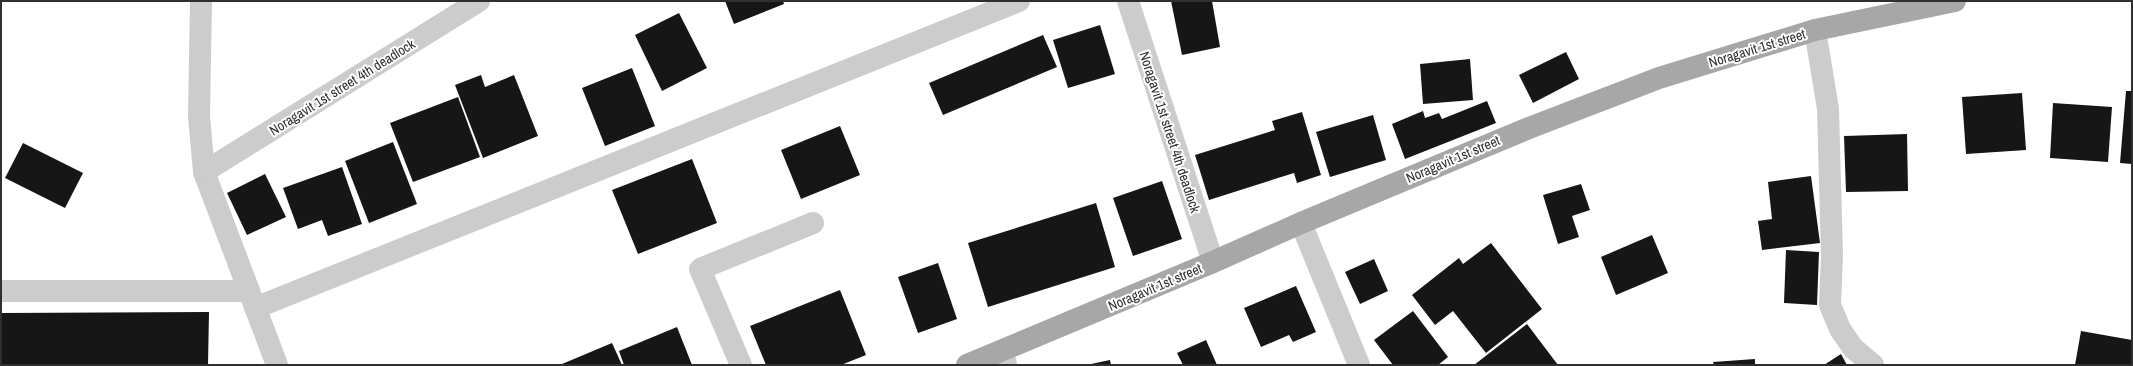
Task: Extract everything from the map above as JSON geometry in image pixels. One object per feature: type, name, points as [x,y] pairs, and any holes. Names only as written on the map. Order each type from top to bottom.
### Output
[{"type":"main road","name":"Noragavit 1st street","points":[[967,365],[1004,358],[1301,223],[1529,128],[1659,78],[1815,30],[1955,1]]},
{"type":"street","points":[[201,1],[199,116],[204,172],[277,365]]},
{"type":"street","name":"Noragavit 1st street 4th deadlock","points":[[204,172],[479,1]]},
{"type":"street","points":[[1,290],[252,300],[1019,1]]},
{"type":"street","name":"Noragavit 1st street 4th deadlock","points":[[1128,1],[1213,262]]},
{"type":"street","points":[[1815,30],[1828,109],[1832,256],[1830,305],[1840,329],[1853,348],[1873,365]]},
{"type":"street","points":[[740,365],[700,269],[813,223]]},
{"type":"street","points":[[1301,223],[1359,365]]},
{"type":"building","points":[[725,1],[783,1],[784,4],[734,24]]},
{"type":"building","points":[[1171,1],[1212,1],[1220,47],[1182,55]]},
{"type":"building","points":[[679,13],[707,68],[662,91],[635,35]]},
{"type":"building","points":[[1100,25],[1115,74],[1068,88],[1053,40]]},
{"type":"building","points":[[1043,35],[1057,67],[943,115],[929,83]]},
{"type":"building","points":[[1566,52],[1579,79],[1533,103],[1519,75]]},
{"type":"building","points":[[1470,59],[1473,100],[1423,104],[1420,64]]},
{"type":"building","points":[[632,68],[655,126],[605,146],[582,88]]},
{"type":"building","points":[[481,75],[485,87],[514,75],[538,136],[483,158],[455,85]]},
{"type":"building","points":[[2126,91],[2132,91],[2132,164],[2120,163]]},
{"type":"building","points":[[2022,93],[2026,150],[1966,154],[1962,97]]},
{"type":"building","points":[[458,97],[480,157],[413,182],[390,123]]},
{"type":"building","points":[[1487,101],[1496,123],[1405,159],[1392,124],[1423,111],[1425,118],[1439,113],[1442,119]]},
{"type":"building","points":[[2053,103],[2112,107],[2108,162],[2050,158]]},
{"type":"building","points":[[1302,112],[1321,175],[1297,183],[1294,173],[1209,200],[1195,155],[1275,130],[1272,121]]},
{"type":"building","points":[[1373,115],[1386,160],[1330,177],[1316,132]]},
{"type":"building","points":[[840,126],[860,175],[801,199],[781,150]]},
{"type":"building","points":[[1907,134],[1908,191],[1846,192],[1844,136]]},
{"type":"building","points":[[393,142],[417,204],[369,223],[345,161]]},
{"type":"building","points":[[23,143],[83,173],[65,208],[5,178]]},
{"type":"building","points":[[692,159],[717,223],[638,254],[612,190]]},
{"type":"building","points":[[342,167],[362,224],[328,236],[322,220],[298,229],[283,188]]},
{"type":"building","points":[[265,174],[286,217],[247,235],[227,193]]},
{"type":"building","points":[[1811,176],[1820,243],[1762,250],[1758,221],[1772,219],[1768,182]]},
{"type":"building","points":[[1162,181],[1182,239],[1133,256],[1113,198]]},
{"type":"building","points":[[1581,184],[1590,210],[1572,216],[1579,237],[1558,244],[1543,195]]},
{"type":"building","points":[[1096,203],[1115,267],[988,307],[968,243]]},
{"type":"building","points":[[1652,235],[1668,273],[1616,295],[1601,257]]},
{"type":"building","points":[[1491,243],[1542,309],[1486,353],[1453,311],[1435,325],[1412,295],[1459,258],[1463,264]]},
{"type":"building","points":[[1786,250],[1819,252],[1817,305],[1784,303]]},
{"type":"building","points":[[1374,259],[1388,291],[1360,304],[1345,272]]},
{"type":"building","points":[[938,263],[957,319],[918,333],[898,277]]},
{"type":"building","points":[[1296,286],[1316,332],[1293,342],[1289,335],[1261,347],[1244,308]]},
{"type":"building","points":[[840,290],[866,355],[841,365],[766,365],[750,326]]},
{"type":"building","points":[[1413,311],[1448,357],[1438,365],[1393,365],[1374,340]]},
{"type":"building","points":[[209,312],[208,365],[1,365],[1,313]]},
{"type":"building","points":[[1527,324],[1558,365],[1474,365]]},
{"type":"building","points":[[677,327],[692,365],[624,365],[619,351]]},
{"type":"building","points":[[2081,331],[2132,340],[2132,365],[2075,365]]},
{"type":"building","points":[[1206,340],[1217,365],[1183,365],[1177,353]]},
{"type":"building","points":[[612,343],[622,365],[562,364]]},
{"type":"building","points":[[1841,354],[1847,365],[1824,365]]},
{"type":"building","points":[[1755,359],[1755,365],[1714,365],[1713,362]]},
{"type":"building","points":[[1110,360],[1111,365],[1091,365],[1091,364]]}]
